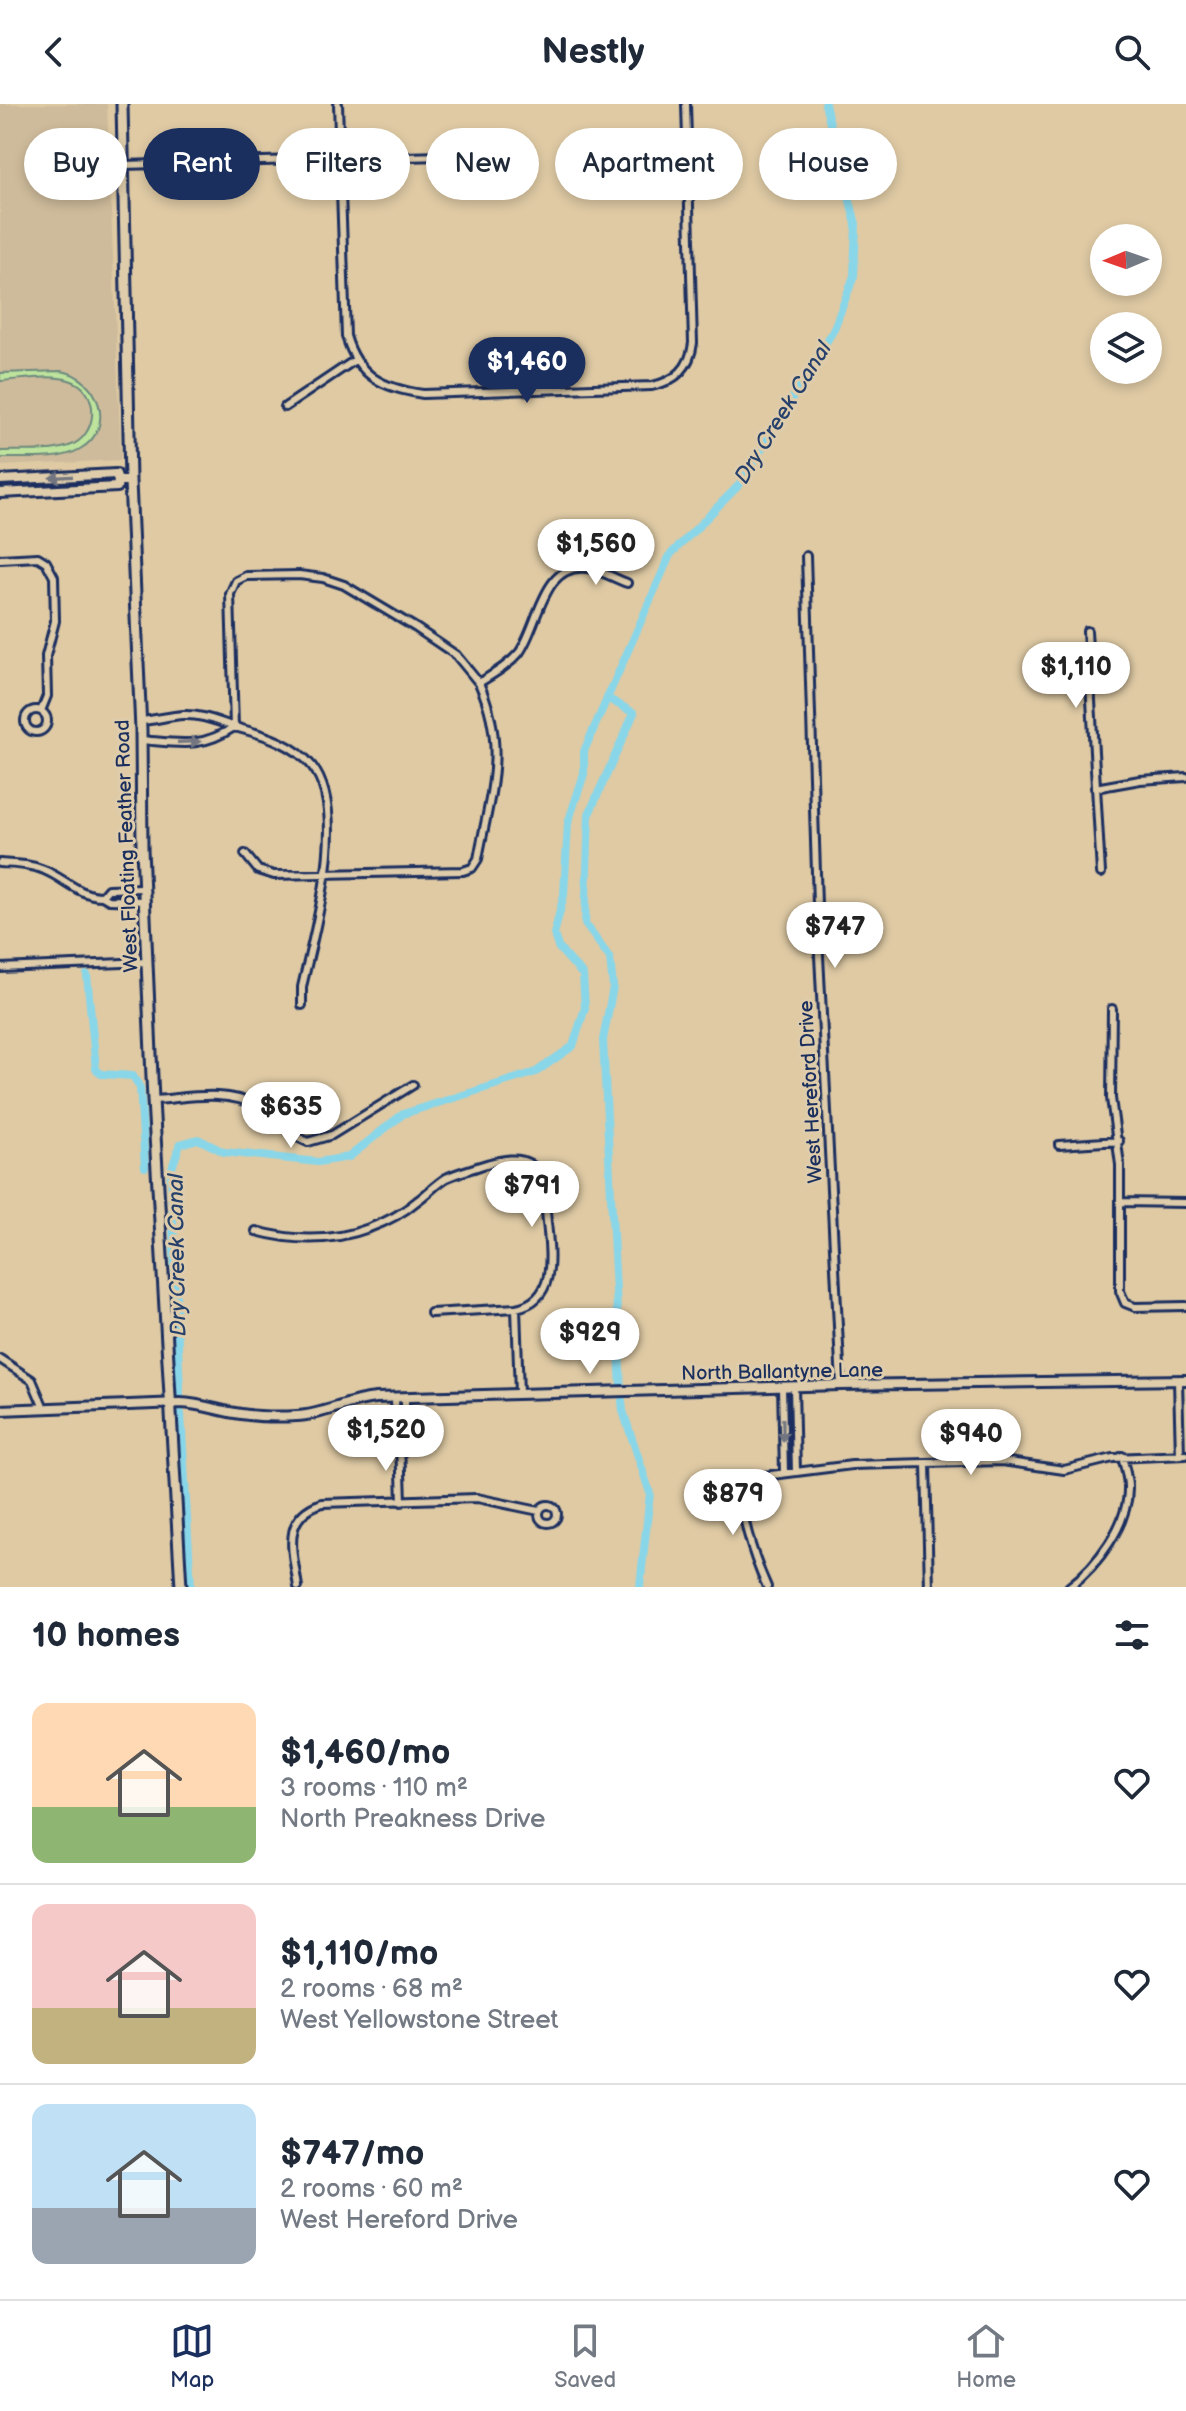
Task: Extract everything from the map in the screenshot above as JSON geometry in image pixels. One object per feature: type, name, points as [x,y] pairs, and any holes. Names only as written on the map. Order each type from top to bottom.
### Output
[{"type":"main road","name":"West Floating Feather Road","points":[[122,104],[122,128]]},
{"type":"main road","name":"West Floating Feather Road","points":[[124,200],[130,481],[141,721],[143,888],[181,1587]]},
{"type":"street","points":[[338,104],[338,128]]},
{"type":"street","points":[[340,200],[346,336],[355,360],[380,383],[423,394],[666,383],[677,377],[692,355],[686,104]]},
{"type":"street","points":[[127,165],[276,161]]},
{"type":"street","points":[[285,407],[355,360]]},
{"type":"street","points":[[0,480],[116,474],[118,481],[117,487],[0,493]]},
{"type":"street","points":[[118,481],[130,481]]},
{"type":"street","points":[[0,559],[30,556],[46,562],[54,577],[55,621],[47,649],[47,696],[41,711]]},
{"type":"street","name":"West Hereford Drive","points":[[806,556],[818,936],[841,1385]]},
{"type":"street","points":[[479,683],[515,657],[549,588],[566,569],[590,568],[627,583]]},
{"type":"street","points":[[234,727],[230,594],[236,581],[246,576],[299,575],[344,585],[456,655],[479,683],[488,703],[496,738],[487,813],[478,859],[472,868],[463,871],[274,875],[258,870],[245,854]]},
{"type":"street","points":[[1087,631],[1101,873]]},
{"type":"street","points":[[141,721],[184,715],[212,718],[287,745],[312,766],[323,787],[329,810],[325,874],[302,987],[302,1005]]},
{"type":"street","points":[[141,740],[195,743],[214,740],[234,727]]},
{"type":"street","points":[[1095,788],[1140,780],[1186,777]]},
{"type":"street","points":[[0,863],[46,870],[92,896],[144,901]]},
{"type":"street","points":[[102,896],[108,889],[143,888]]},
{"type":"street","points":[[0,968],[148,962]]},
{"type":"street","points":[[1112,1009],[1111,1098],[1119,1141],[1120,1291],[1125,1303],[1135,1307],[1186,1306]]},
{"type":"street","points":[[153,1100],[212,1096],[237,1098],[259,1107],[308,1142],[340,1131],[413,1085]]},
{"type":"street","points":[[1059,1145],[1119,1141]]},
{"type":"street","points":[[256,1231],[295,1238],[345,1235],[394,1217],[449,1176],[501,1159],[515,1158],[526,1162],[538,1171],[545,1190],[549,1272],[542,1295],[526,1306],[516,1308],[431,1313]]},
{"type":"street","points":[[1121,1202],[1186,1203]]},
{"type":"street","points":[[516,1308],[519,1394]]},
{"type":"street","points":[[0,1359],[32,1380],[44,1408]]},
{"type":"street","points":[[767,1587],[748,1541],[742,1489],[744,1481],[755,1475],[852,1465],[1002,1461],[1064,1470],[1122,1456],[1183,1455],[1182,1380]]},
{"type":"street","name":"North Ballantyne Lane","points":[[0,1410],[171,1404],[200,1405],[237,1414],[274,1417],[312,1415],[348,1402],[400,1397],[841,1385],[1182,1380]]},
{"type":"street","points":[[782,1387],[784,1473]]},
{"type":"street","points":[[794,1387],[796,1472]]},
{"type":"street","points":[[400,1397],[405,1437],[400,1443],[402,1502]]},
{"type":"street","points":[[1069,1587],[1088,1571],[1118,1527],[1128,1485],[1122,1456]]},
{"type":"street","points":[[926,1463],[929,1587]]},
{"type":"street","points":[[298,1587],[291,1538],[294,1525],[302,1513],[322,1503],[477,1498],[539,1511]]},
{"type":"shaded area","points":[[0,104],[107,104],[108,128],[24,128],[24,200],[111,200],[121,460],[0,466]]},
{"type":"green space","points":[[61,371],[85,383],[99,404],[98,429],[91,440],[80,449],[62,456],[0,458],[0,451],[69,446],[86,433],[91,423],[91,402],[79,385],[52,377],[0,381],[0,373]]},
{"type":"waterway","name":"Dry Creek Canal","points":[[180,1394],[171,1171],[180,1144],[198,1139],[224,1152],[318,1162],[349,1157],[403,1114],[536,1072],[573,1046],[585,1008],[583,975],[558,947],[554,934],[564,895],[568,823],[584,774],[584,751],[670,555],[741,483],[833,331],[854,276],[856,224],[825,104]]},
{"type":"waterway","points":[[607,698],[634,713],[589,814],[585,924],[610,958],[613,987],[603,1040],[621,1388]]},
{"type":"waterway","points":[[87,975],[96,1069],[101,1074],[133,1076],[140,1088],[145,1167]]},
{"type":"waterway","points":[[622,1401],[650,1493],[640,1587]]},
{"type":"waterway","name":"Dry Creek Canal","points":[[181,1414],[191,1587]]}]
